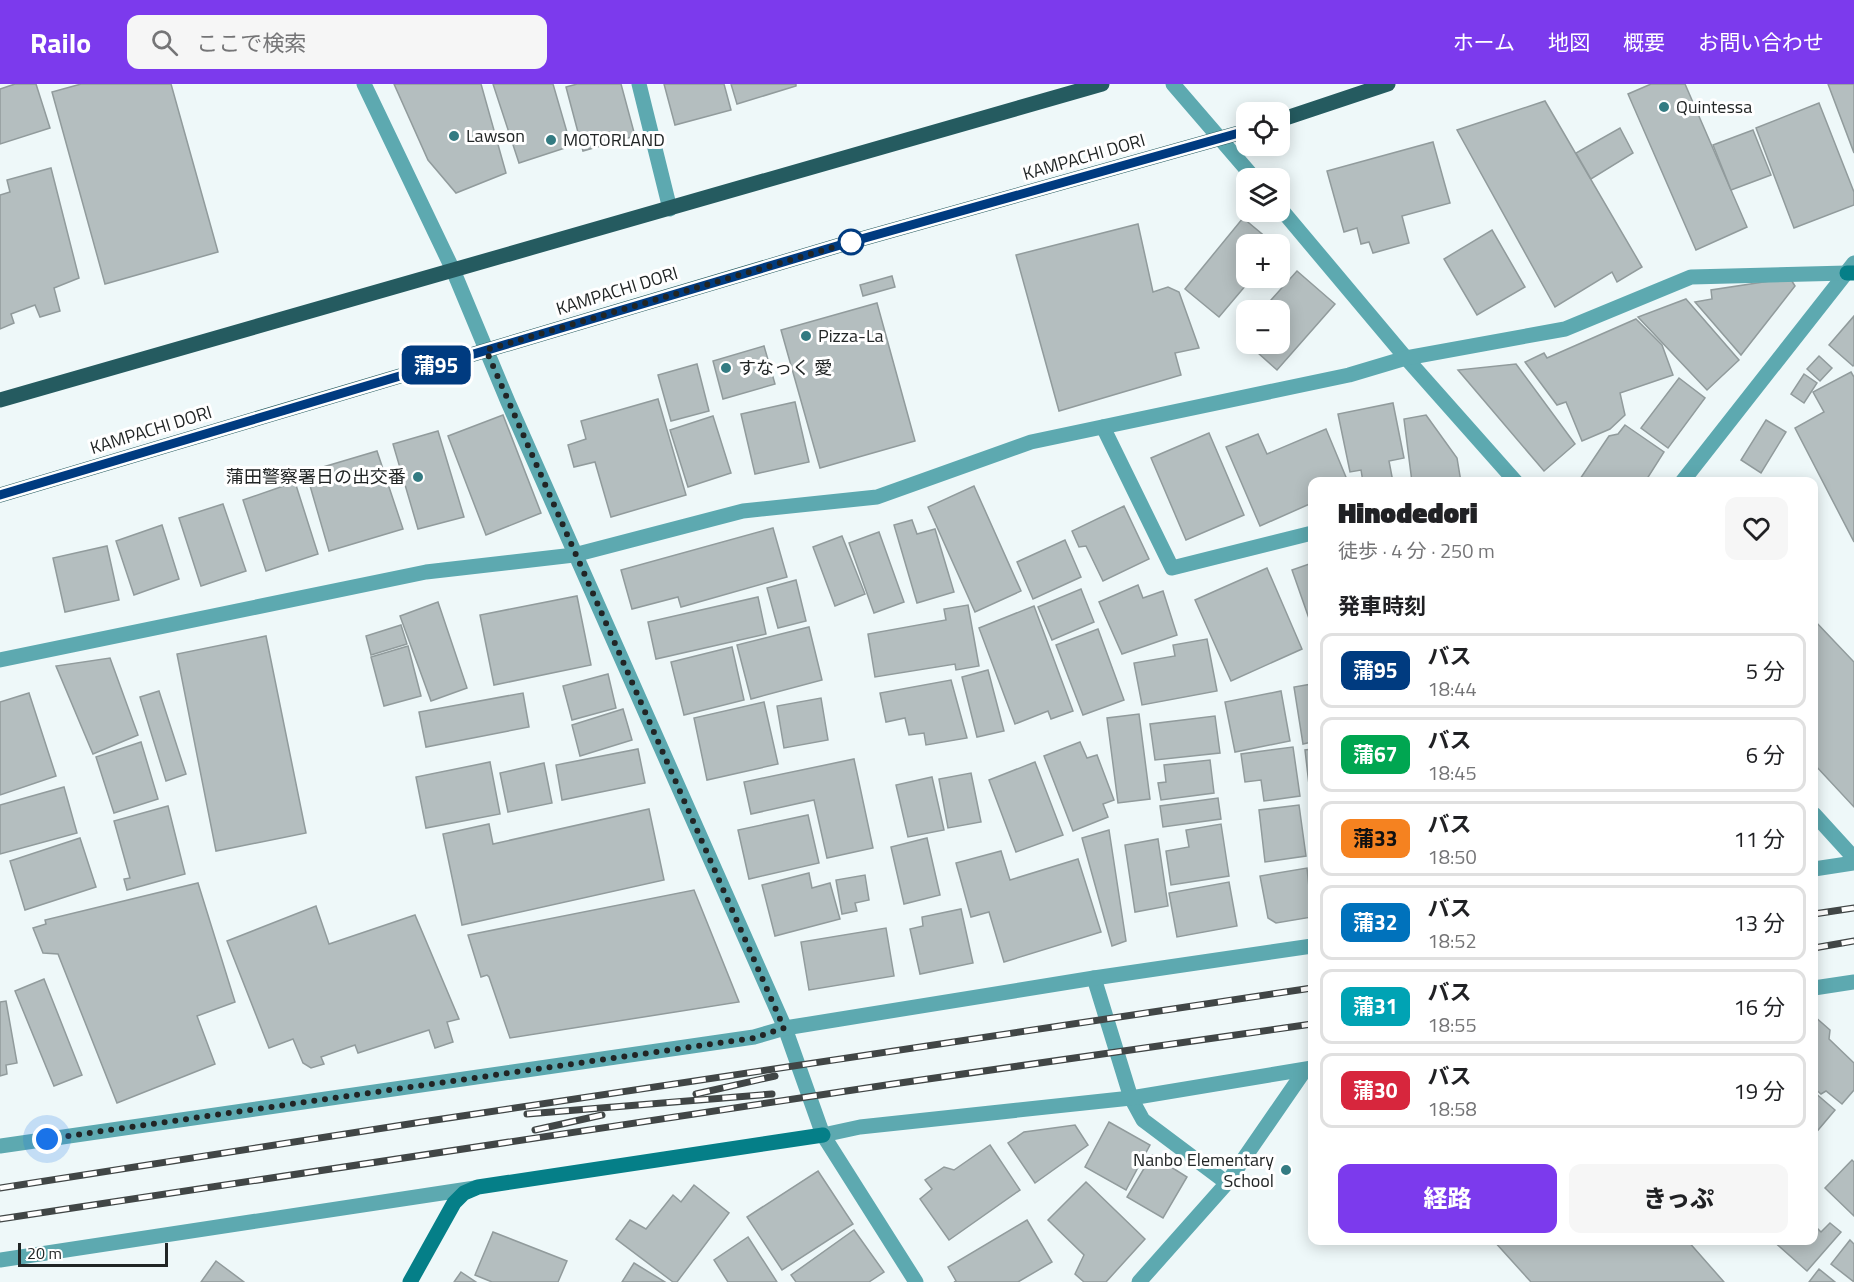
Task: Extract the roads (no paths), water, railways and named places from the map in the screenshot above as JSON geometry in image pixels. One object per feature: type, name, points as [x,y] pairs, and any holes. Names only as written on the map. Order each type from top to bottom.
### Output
[{"type":"main road","points":[[0,400],[1102,84]]},
{"type":"main road","points":[[1290,117],[1388,84]]},
{"type":"main road","name":"KAMPACHI DORI","points":[[0,495],[847,243],[1236,135]]},
{"type":"street","points":[[364,84],[453,270],[574,555],[784,1028],[823,1136],[915,1282]]},
{"type":"street","points":[[639,84],[670,208]]},
{"type":"street","points":[[1173,84],[1245,168]]},
{"type":"street","points":[[1290,220],[1406,358],[1512,477]]},
{"type":"street","points":[[0,660],[426,572],[574,555],[743,511],[877,497],[1031,442],[1349,375],[1406,358],[1565,329],[1691,277],[1852,270]]},
{"type":"street","points":[[1686,477],[1852,270]]},
{"type":"street","points":[[1102,427],[1172,568],[1308,534]]},
{"type":"street","points":[[1818,818],[1854,858]]},
{"type":"street","points":[[1818,868],[1854,862]]},
{"type":"street","points":[[0,1146],[754,1038],[784,1028],[1308,947]]},
{"type":"street","points":[[1095,978],[1131,1098],[1143,1120],[1227,1183]]},
{"type":"street","points":[[1818,987],[1854,982]]},
{"type":"street","points":[[0,1260],[823,1136],[860,1126],[1131,1098],[1308,1069]]},
{"type":"street","points":[[1139,1282],[1227,1183],[1308,1070]]},
{"type":"street","points":[[410,1282],[453,1203],[464,1193],[478,1187]]},
{"type":"railway","points":[[1818,913],[1854,908]]},
{"type":"railway","points":[[1818,947],[1854,941]]},
{"type":"railway","points":[[0,1188],[1308,989]]},
{"type":"railway","points":[[0,1219],[893,1084],[1308,1025]]},
{"type":"railway","points":[[696,1094],[775,1076]]},
{"type":"railway","points":[[527,1114],[772,1094]]},
{"type":"railway","points":[[535,1130],[602,1115]]},
{"type":"place","name":"Quintessa","points":[[1664,107]]},
{"type":"place","name":"Lawson","points":[[454,136]]},
{"type":"place","name":"MOTORLAND","points":[[551,140]]},
{"type":"place","name":"Pizza-La","points":[[806,336]]},
{"type":"place","name":"すなっく 愛","points":[[726,368]]},
{"type":"place","name":"蒲田警察署日の出交番","points":[[418,477]]},
{"type":"place","name":"Nanbo Elementary School","points":[[1286,1170]]}]
